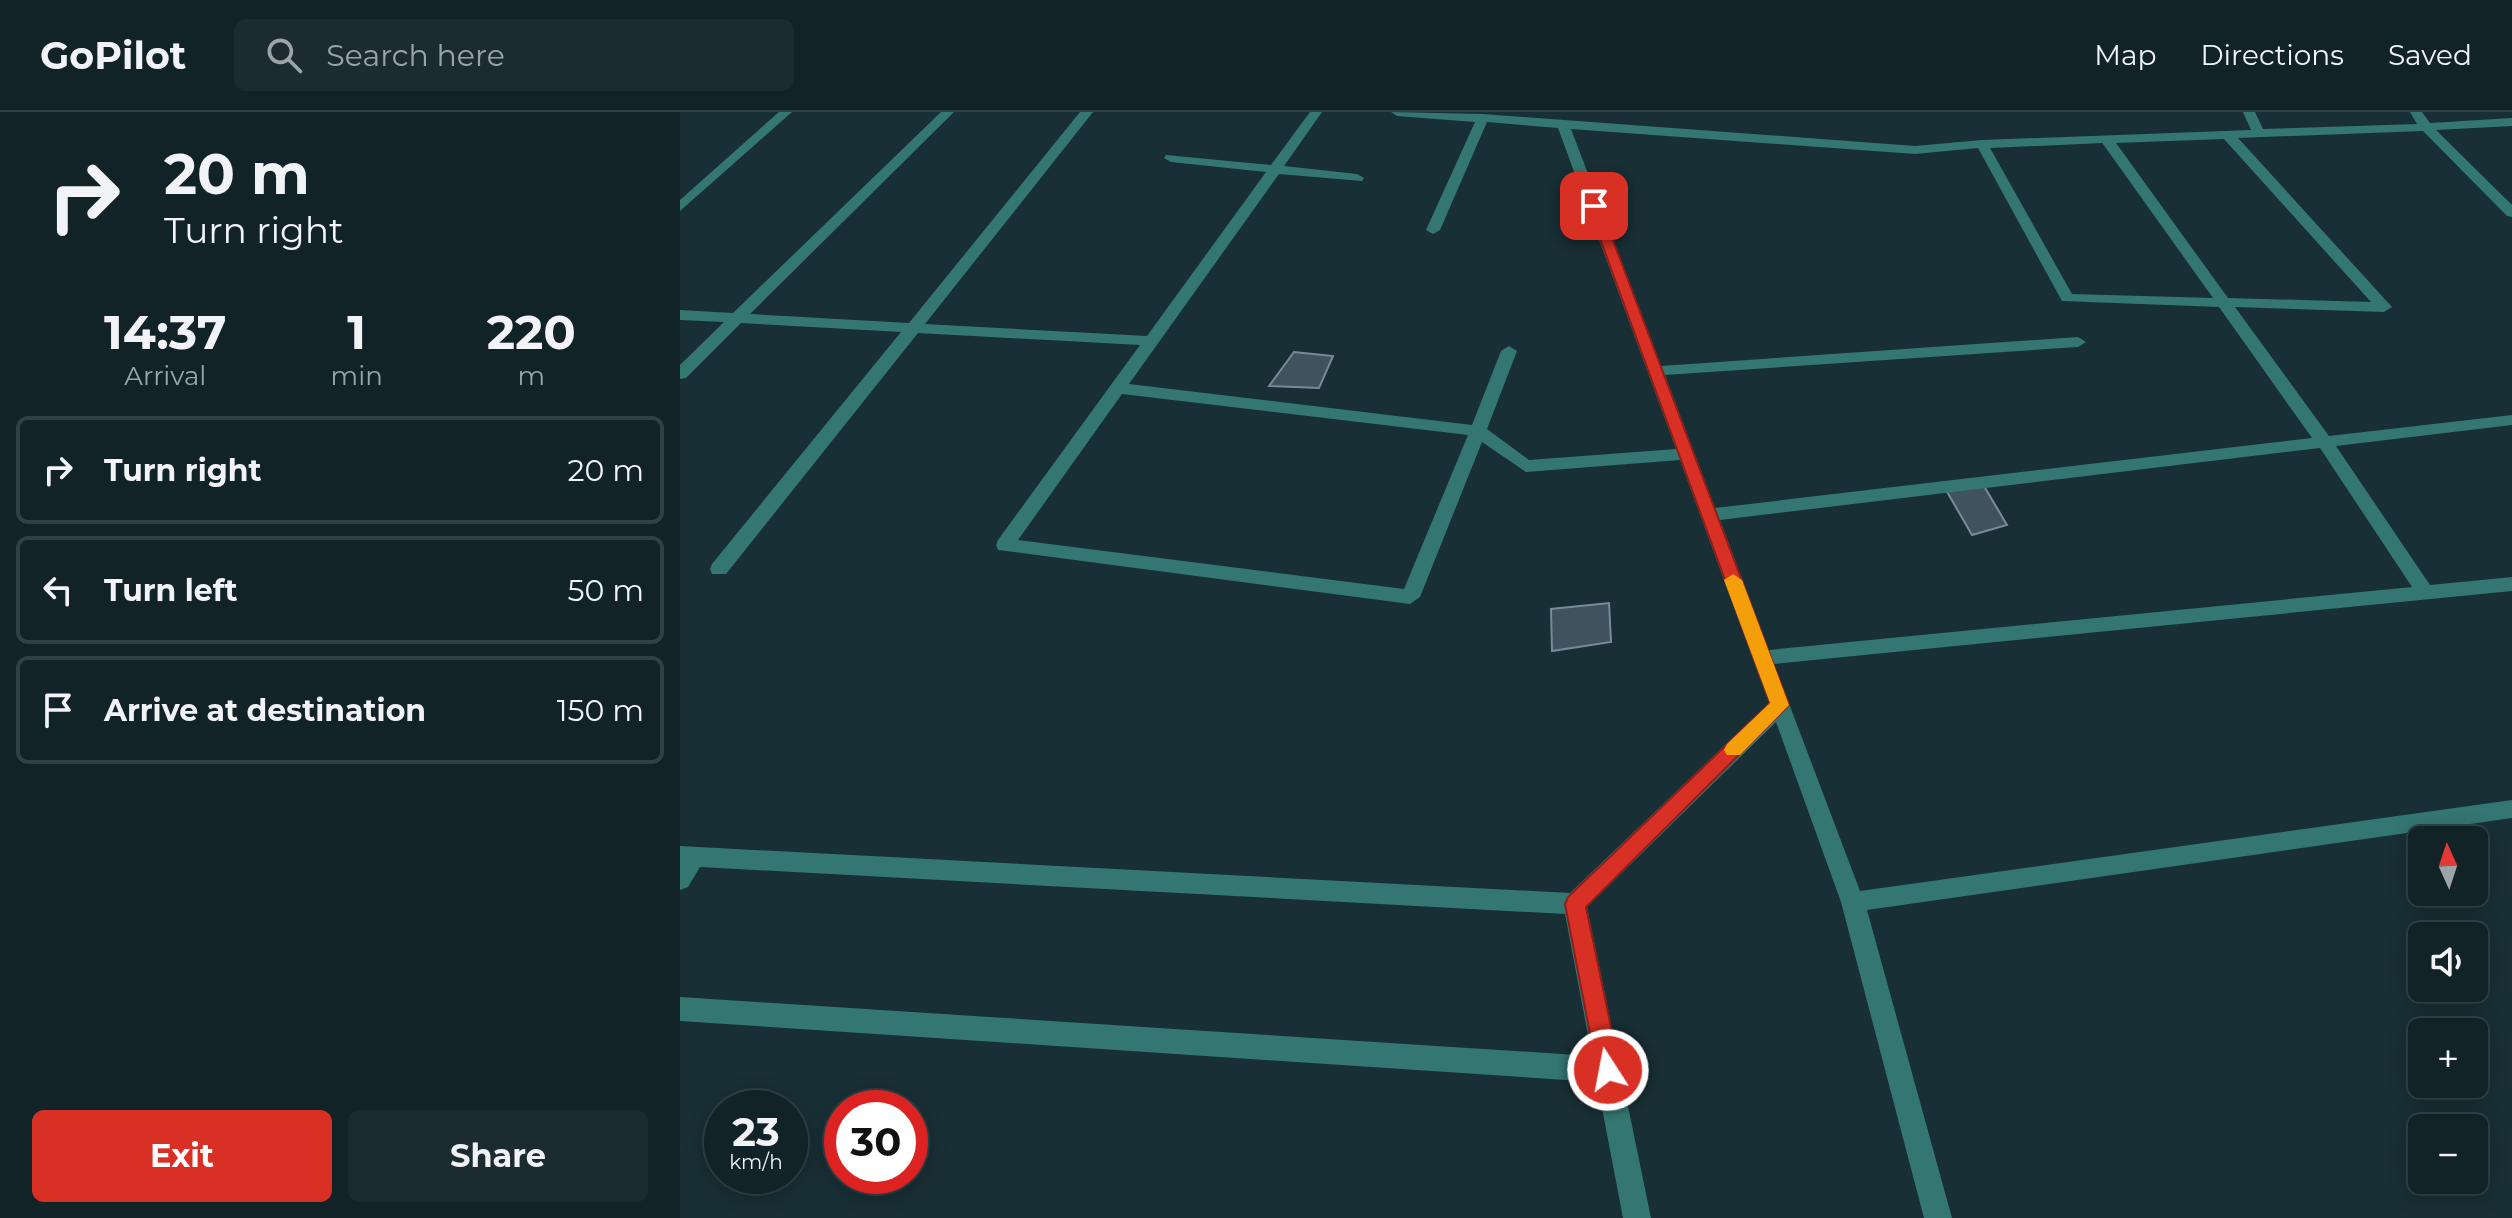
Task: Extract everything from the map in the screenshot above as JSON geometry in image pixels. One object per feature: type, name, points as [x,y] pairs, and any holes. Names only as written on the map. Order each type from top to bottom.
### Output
[{"type":"street","points":[[680,207],[786,112]]},
{"type":"street","points":[[680,374],[948,112]]},
{"type":"street","points":[[719,569],[1087,112]]},
{"type":"street","points":[[1316,112],[1005,545],[1410,597],[1509,351]]},
{"type":"street","points":[[1397,112],[1915,150],[1982,144],[2512,122]]},
{"type":"street","points":[[2249,112],[2259,134]]},
{"type":"street","points":[[2416,112],[2426,127],[2512,213]]},
{"type":"street","points":[[1433,230],[1483,118]]},
{"type":"street","points":[[1563,124],[1853,902],[1938,1218]]},
{"type":"street","points":[[1982,144],[2067,298],[2384,307],[2226,133]]},
{"type":"street","points":[[2108,141],[2324,442],[2425,592]]},
{"type":"street","points":[[1171,158],[1357,178]]},
{"type":"street","points":[[680,315],[1151,341]]},
{"type":"street","points":[[1655,371],[2078,342]]},
{"type":"street","points":[[1118,388],[1478,431],[1526,466],[1686,454]]},
{"type":"street","points":[[1709,515],[2512,420]]},
{"type":"street","points":[[1762,658],[2512,584]]},
{"type":"street","points":[[680,880],[687,856],[1575,904],[1780,705]]},
{"type":"street","points":[[1853,902],[2512,809]]},
{"type":"street","points":[[1575,904],[1637,1218]]},
{"type":"street","points":[[680,1009],[1608,1070]]},
{"type":"building","points":[[1294,352],[1333,356],[1319,388],[1269,386]]},
{"type":"building","points":[[1984,486],[2007,525],[1972,535],[1946,490]]},
{"type":"building","points":[[1609,603],[1611,642],[1552,651],[1551,609]]},
{"type":"slow traffic","points":[[1733,580],[1780,705],[1733,750]]},
{"type":"route","points":[[1594,206],[1780,705],[1575,904],[1608,1070]]}]
